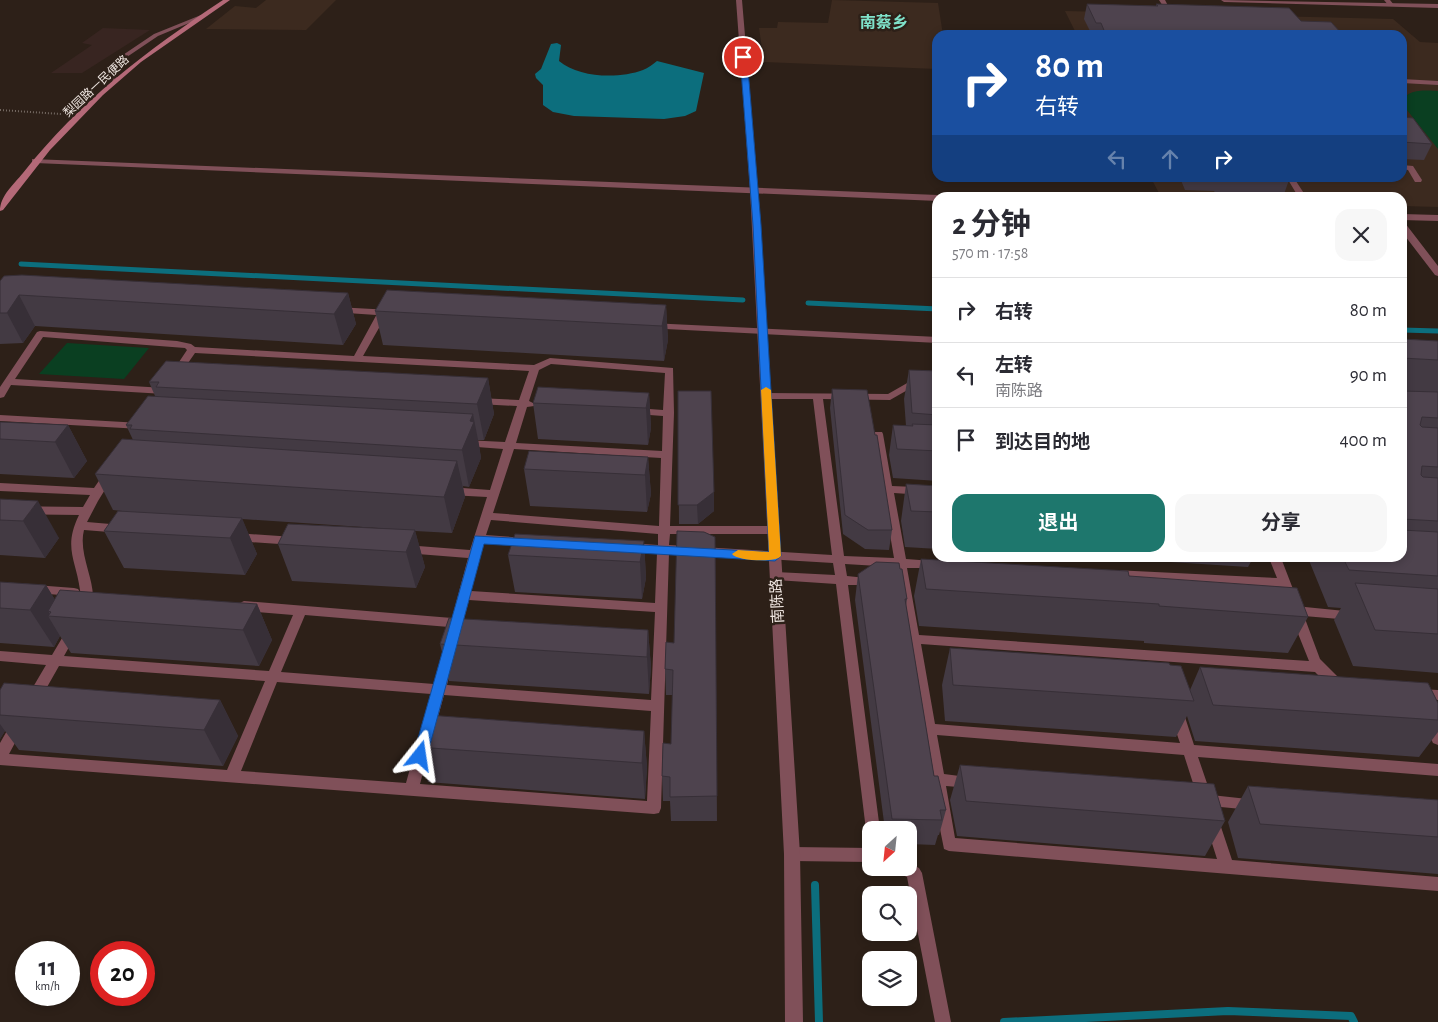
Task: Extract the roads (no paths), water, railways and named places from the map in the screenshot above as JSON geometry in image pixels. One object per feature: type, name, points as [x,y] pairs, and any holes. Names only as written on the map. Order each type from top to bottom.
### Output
[{"type":"main road","name":"梨园路一民便路","points":[[0,208],[35,161],[115,82],[138,62],[226,0]]},
{"type":"street","name":"南陈路","points":[[739,0],[763,332],[792,854],[794,1022]]},
{"type":"street","points":[[1224,0],[1389,2],[1438,6]]},
{"type":"street","points":[[35,161],[932,198]]},
{"type":"street","points":[[1407,217],[1438,218]]},
{"type":"street","points":[[1407,232],[1438,272]]},
{"type":"street","points":[[325,309],[403,313]]},
{"type":"street","points":[[636,325],[932,340]]},
{"type":"lane","points":[[1162,0],[1172,16]]},
{"type":"lane","points":[[115,82],[112,66],[116,62],[156,36],[203,16]]},
{"type":"lane","points":[[1164,16],[1182,16]]},
{"type":"lane","points":[[1407,81],[1438,83]]},
{"type":"lane","points":[[1407,168],[1410,168],[1418,180]]},
{"type":"lane","points":[[357,358],[383,312]]},
{"type":"lane","points":[[0,395],[40,334],[177,344],[188,346],[192,350],[536,368],[550,361],[670,370],[661,608],[655,648],[658,706],[654,808],[0,758],[87,604],[91,594],[76,544],[85,511],[113,468],[123,469]]},
{"type":"lane","points":[[155,405],[172,385],[192,350]]},
{"type":"lane","points":[[411,790],[438,689],[458,637],[457,623],[479,539],[536,368]]},
{"type":"lane","points":[[8,382],[172,385]]},
{"type":"lane","points":[[766,396],[890,397],[909,385],[932,387]]},
{"type":"lane","points":[[818,396],[872,821]]},
{"type":"lane","points":[[465,400],[543,405]]},
{"type":"lane","points":[[630,411],[669,413]]},
{"type":"lane","points":[[0,418],[146,424],[132,440]]},
{"type":"lane","points":[[450,443],[667,455]]},
{"type":"lane","points":[[882,443],[887,489],[900,563],[900,583],[913,639],[948,844],[1438,884]]},
{"type":"lane","points":[[0,487],[98,492]]},
{"type":"lane","points":[[887,489],[932,492]]},
{"type":"lane","points":[[436,490],[495,494]]},
{"type":"lane","points":[[0,510],[85,511]]},
{"type":"lane","points":[[488,516],[664,530],[774,530]]},
{"type":"lane","points":[[81,526],[130,530]]},
{"type":"lane","points":[[219,536],[308,542]]},
{"type":"lane","points":[[479,539],[538,542]]},
{"type":"lane","points":[[615,546],[950,566]]},
{"type":"lane","points":[[396,548],[475,554]]},
{"type":"lane","points":[[1277,562],[1285,583],[1290,607],[1316,667],[1327,677],[1351,687]]},
{"type":"lane","points":[[1097,573],[1285,583]]},
{"type":"lane","points":[[776,576],[900,583]]},
{"type":"lane","points":[[19,588],[91,594]]},
{"type":"lane","points":[[464,595],[661,608]]},
{"type":"lane","points":[[233,605],[457,623]]},
{"type":"lane","points":[[1290,607],[1362,616]]},
{"type":"lane","points":[[231,777],[301,610]]},
{"type":"lane","points":[[913,639],[1316,667]]},
{"type":"lane","points":[[0,656],[658,706]]},
{"type":"lane","points":[[1438,695],[1412,693],[1438,739]]},
{"type":"lane","points":[[1174,704],[1227,867]]},
{"type":"lane","points":[[929,729],[1438,770]]},
{"type":"lane","points":[[937,779],[987,783]]},
{"type":"lane","points":[[1186,799],[1264,805]]},
{"type":"lane","points":[[792,854],[862,855]]},
{"type":"lane","points":[[915,876],[943,1022]]},
{"type":"water","points":[[557,43],[561,45],[559,61],[567,67],[588,74],[623,75],[645,69],[657,61],[704,73],[696,111],[685,116],[664,119],[574,116],[553,112],[543,105],[543,85],[536,78],[535,74],[541,69],[551,44]]},
{"type":"waterway","points":[[21,264],[743,300]]},
{"type":"waterway","points":[[808,303],[932,309]]},
{"type":"waterway","points":[[1407,330],[1438,331]]},
{"type":"waterway","points":[[815,885],[819,1022]]},
{"type":"waterway","points":[[1004,1022],[1228,1011],[1351,1016],[1354,1022]]},
{"type":"district","name":"南蔡乡","points":[[884,22]]}]
